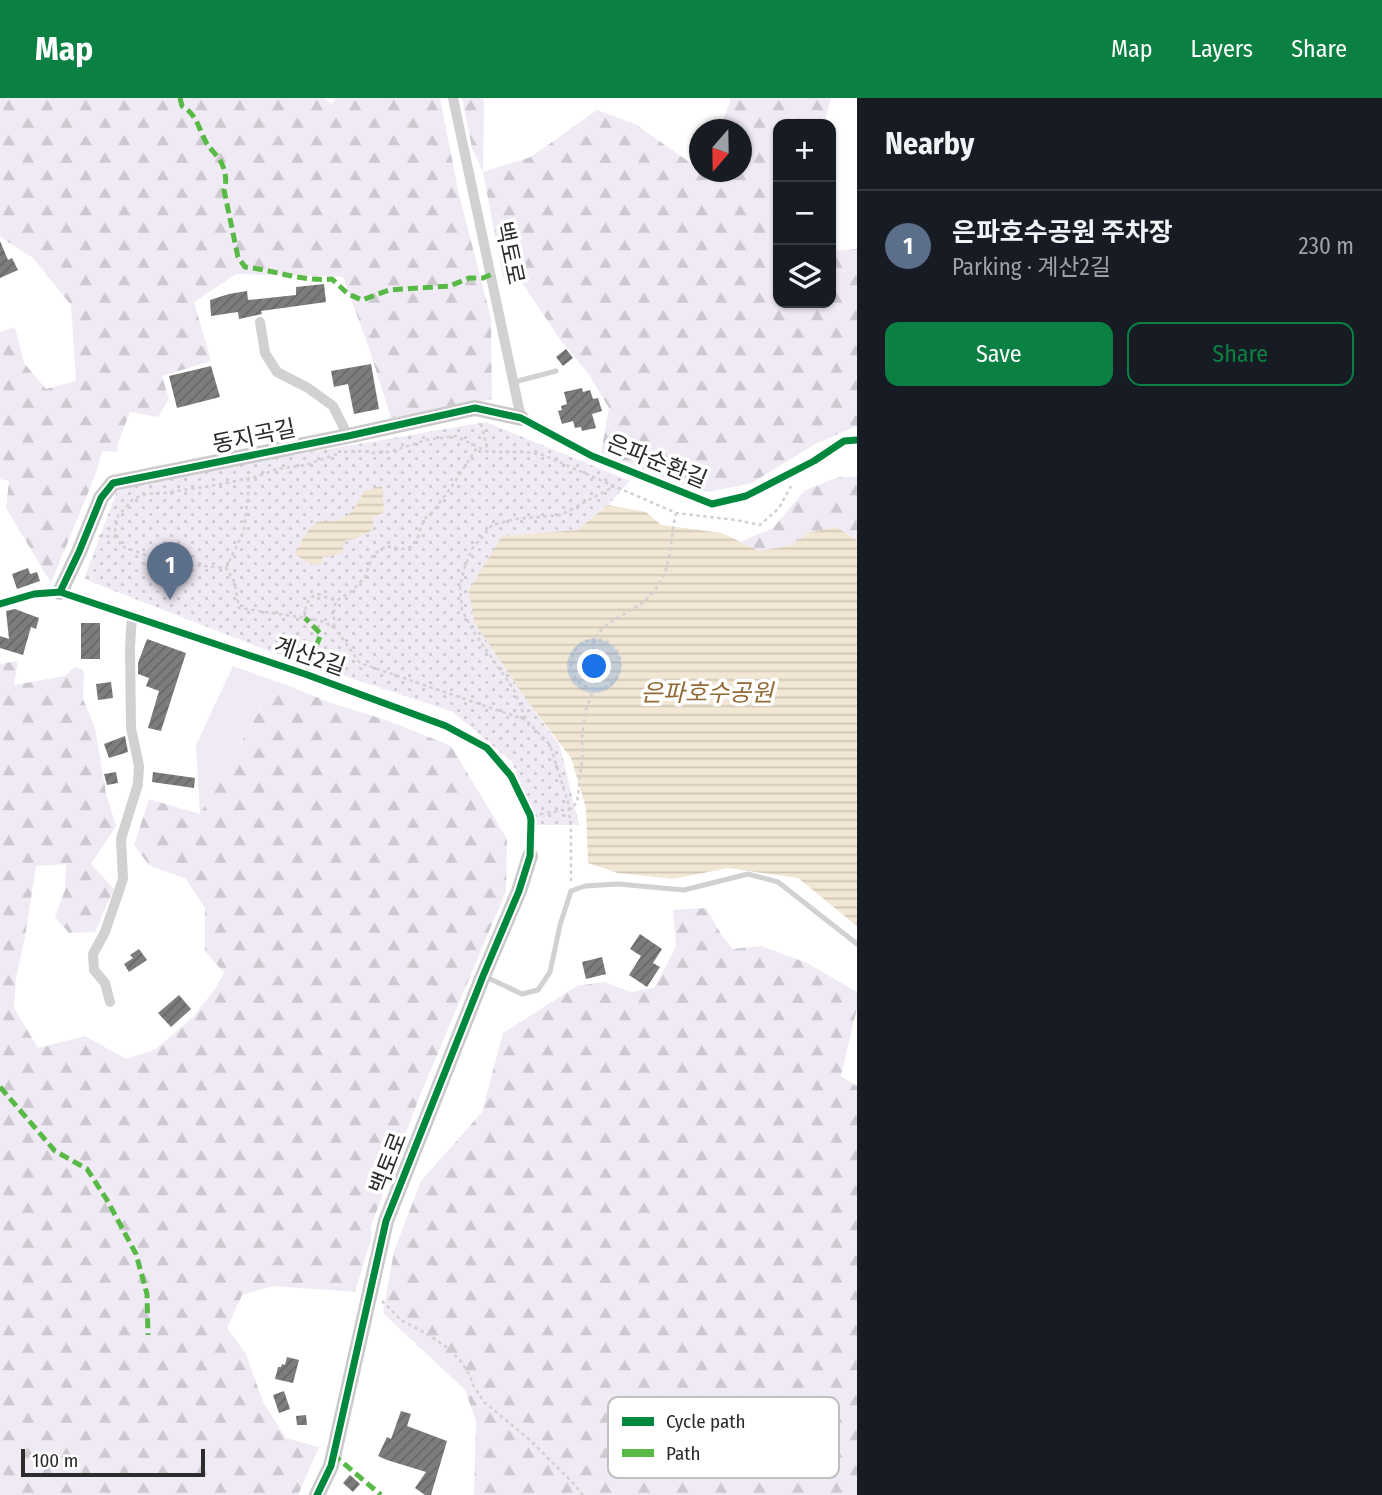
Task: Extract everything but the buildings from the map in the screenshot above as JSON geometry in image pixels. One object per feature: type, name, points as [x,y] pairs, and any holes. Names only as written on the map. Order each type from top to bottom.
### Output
[{"type":"street","name":"백토로","points":[[453,98],[521,418]]},
{"type":"street","points":[[260,322],[265,353],[277,373],[308,388],[333,406],[348,436]]},
{"type":"street","name":"동지곡길","points":[[60,592],[101,498],[113,483],[475,408],[521,418]]},
{"type":"street","name":"은파순환길","points":[[521,418],[592,456],[712,504],[746,496],[814,461],[844,441],[857,440]]},
{"type":"street","name":"계산2길","points":[[0,604],[34,594],[60,592],[293,670],[446,726],[487,748],[511,776],[531,820],[530,856]]},
{"type":"street","points":[[110,1002],[105,983],[94,970],[93,954],[105,932],[123,880],[121,839],[138,784],[139,766],[131,728],[132,615]]},
{"type":"street","name":"백토로","points":[[317,1495],[331,1466],[386,1221],[519,891],[530,856]]},
{"type":"lane","points":[[514,382],[556,371]]},
{"type":"lane","points":[[483,976],[522,994],[538,990],[550,972],[560,925],[571,891],[618,884],[684,890],[748,874],[778,882],[857,944]]},
{"type":"path","points":[[475,408],[488,452]]},
{"type":"path","points":[[226,568],[181,564],[121,546],[116,530],[118,516],[134,499],[146,494],[247,478],[277,469],[306,465],[342,452],[389,452],[426,440],[456,436],[488,452],[543,455],[676,513],[760,525],[779,508],[794,481]]},
{"type":"path","points":[[478,446],[452,486],[431,514],[424,519],[418,537],[411,547],[402,549],[386,546],[373,555],[365,577],[352,591],[336,601],[334,626],[359,663],[526,720]]},
{"type":"path","points":[[226,568],[244,531],[249,486],[247,478]]},
{"type":"path","points":[[571,891],[569,809],[550,746],[526,720],[514,690],[473,631],[463,610],[460,586],[472,549],[492,525],[515,519],[561,515],[613,487]]},
{"type":"path","points":[[595,638],[614,646],[621,662],[617,678],[603,688],[595,689],[587,687],[575,677],[571,662],[577,647],[595,638],[612,621],[643,603],[657,587],[665,572],[672,546],[676,513]]},
{"type":"path","points":[[226,568],[235,583],[239,608],[319,620],[334,626]]},
{"type":"path","points":[[305,618],[305,606],[313,596],[318,594],[336,601]]},
{"type":"path","points":[[530,816],[569,809],[577,803],[585,712],[600,673],[594,660],[595,638]]},
{"type":"path","points":[[370,1291],[401,1320],[445,1346],[460,1360],[484,1402],[530,1440],[583,1495]]},
{"type":"green space","points":[[0,98],[323,98],[332,104],[336,98],[440,98],[458,190],[491,319],[492,399],[391,418],[343,277],[236,274],[194,302],[211,361],[162,376],[169,399],[158,417],[130,412],[117,452],[102,451],[96,473],[51,583],[6,508],[9,481],[0,479],[0,332],[15,327],[24,363],[46,389],[76,381],[71,305],[33,258],[0,236]]},
{"type":"green space","points":[[462,98],[483,98],[483,172],[472,148]]},
{"type":"green space","points":[[731,98],[831,98],[825,119],[773,119],[773,308],[836,308],[836,251],[857,249],[857,426],[815,444],[752,483],[709,492],[674,482],[601,453],[609,408],[588,373],[562,342],[520,280],[503,277],[483,172],[531,157],[597,110],[635,124],[689,162],[689,182],[752,182],[752,119],[724,119]]},
{"type":"green space","points":[[486,422],[630,481],[608,505],[577,530],[502,536],[474,622],[560,746],[579,825],[537,825],[512,762],[453,712],[266,650],[84,579],[119,485]]},
{"type":"green space","points":[[839,477],[857,477],[857,540],[836,527],[807,533],[792,545],[759,551],[740,542],[773,528],[805,490]]},
{"type":"green space","points":[[18,661],[14,685],[65,676],[75,667],[84,671],[83,699],[95,728],[106,793],[116,826],[91,864],[114,889],[95,932],[69,933],[55,917],[65,890],[66,864],[36,866],[16,978],[14,1008],[38,1048],[85,1036],[126,1059],[156,1049],[194,1016],[215,989],[224,973],[205,951],[205,908],[186,879],[149,865],[134,845],[149,799],[200,814],[262,704],[286,685],[451,746],[507,839],[506,891],[419,1098],[371,1226],[371,1239],[355,1292],[273,1286],[242,1295],[227,1328],[246,1354],[263,1402],[286,1438],[319,1447],[298,1495],[0,1495],[0,664]]},
{"type":"green space","points":[[233,666],[286,685],[261,705],[200,815],[196,745]]},
{"type":"green space","points":[[706,908],[733,949],[761,946],[805,962],[857,992],[857,1008],[841,1076],[857,1086],[857,1495],[474,1495],[476,1421],[465,1390],[383,1313],[394,1251],[421,1181],[482,1112],[503,1033],[577,986],[604,982],[631,992],[654,988],[676,947],[673,910]]},
{"type":"water","points":[[382,486],[384,512],[374,517],[372,530],[355,539],[345,540],[342,553],[323,556],[321,565],[310,564],[295,554],[315,523],[344,518],[356,506],[364,491]]},
{"type":"water","name":"은파호수공원","points":[[608,505],[646,512],[661,525],[722,533],[759,551],[792,545],[807,533],[836,527],[857,540],[857,926],[798,878],[728,868],[673,879],[618,873],[588,863],[586,808],[571,758],[526,699],[474,622],[469,590],[502,536],[577,530]]},
{"type":"marked path","points":[[180,98],[182,106],[194,118],[207,144],[223,166],[226,180],[224,190],[238,257],[245,267],[310,279],[332,279],[348,294],[362,300],[389,290],[450,286],[469,278],[483,278],[492,274]]},
{"type":"marked path","points":[[305,618],[321,634],[305,674]]},
{"type":"marked path","points":[[0,1087],[55,1151],[87,1169],[107,1200],[136,1254],[147,1294],[148,1335]]},
{"type":"marked path","points":[[334,1453],[381,1495]]},
{"type":"cycle path","points":[[60,592],[101,498],[113,483],[475,408],[521,418],[592,456],[712,504],[746,496],[814,461],[844,441],[857,440]]},
{"type":"cycle path","points":[[0,604],[34,594],[60,592],[305,674],[446,726],[487,748],[511,776],[530,815],[530,856],[519,891],[386,1221],[331,1466],[317,1495]]},
{"type":"place","name":"은파호수공원 주차장","points":[[170,600]]}]
